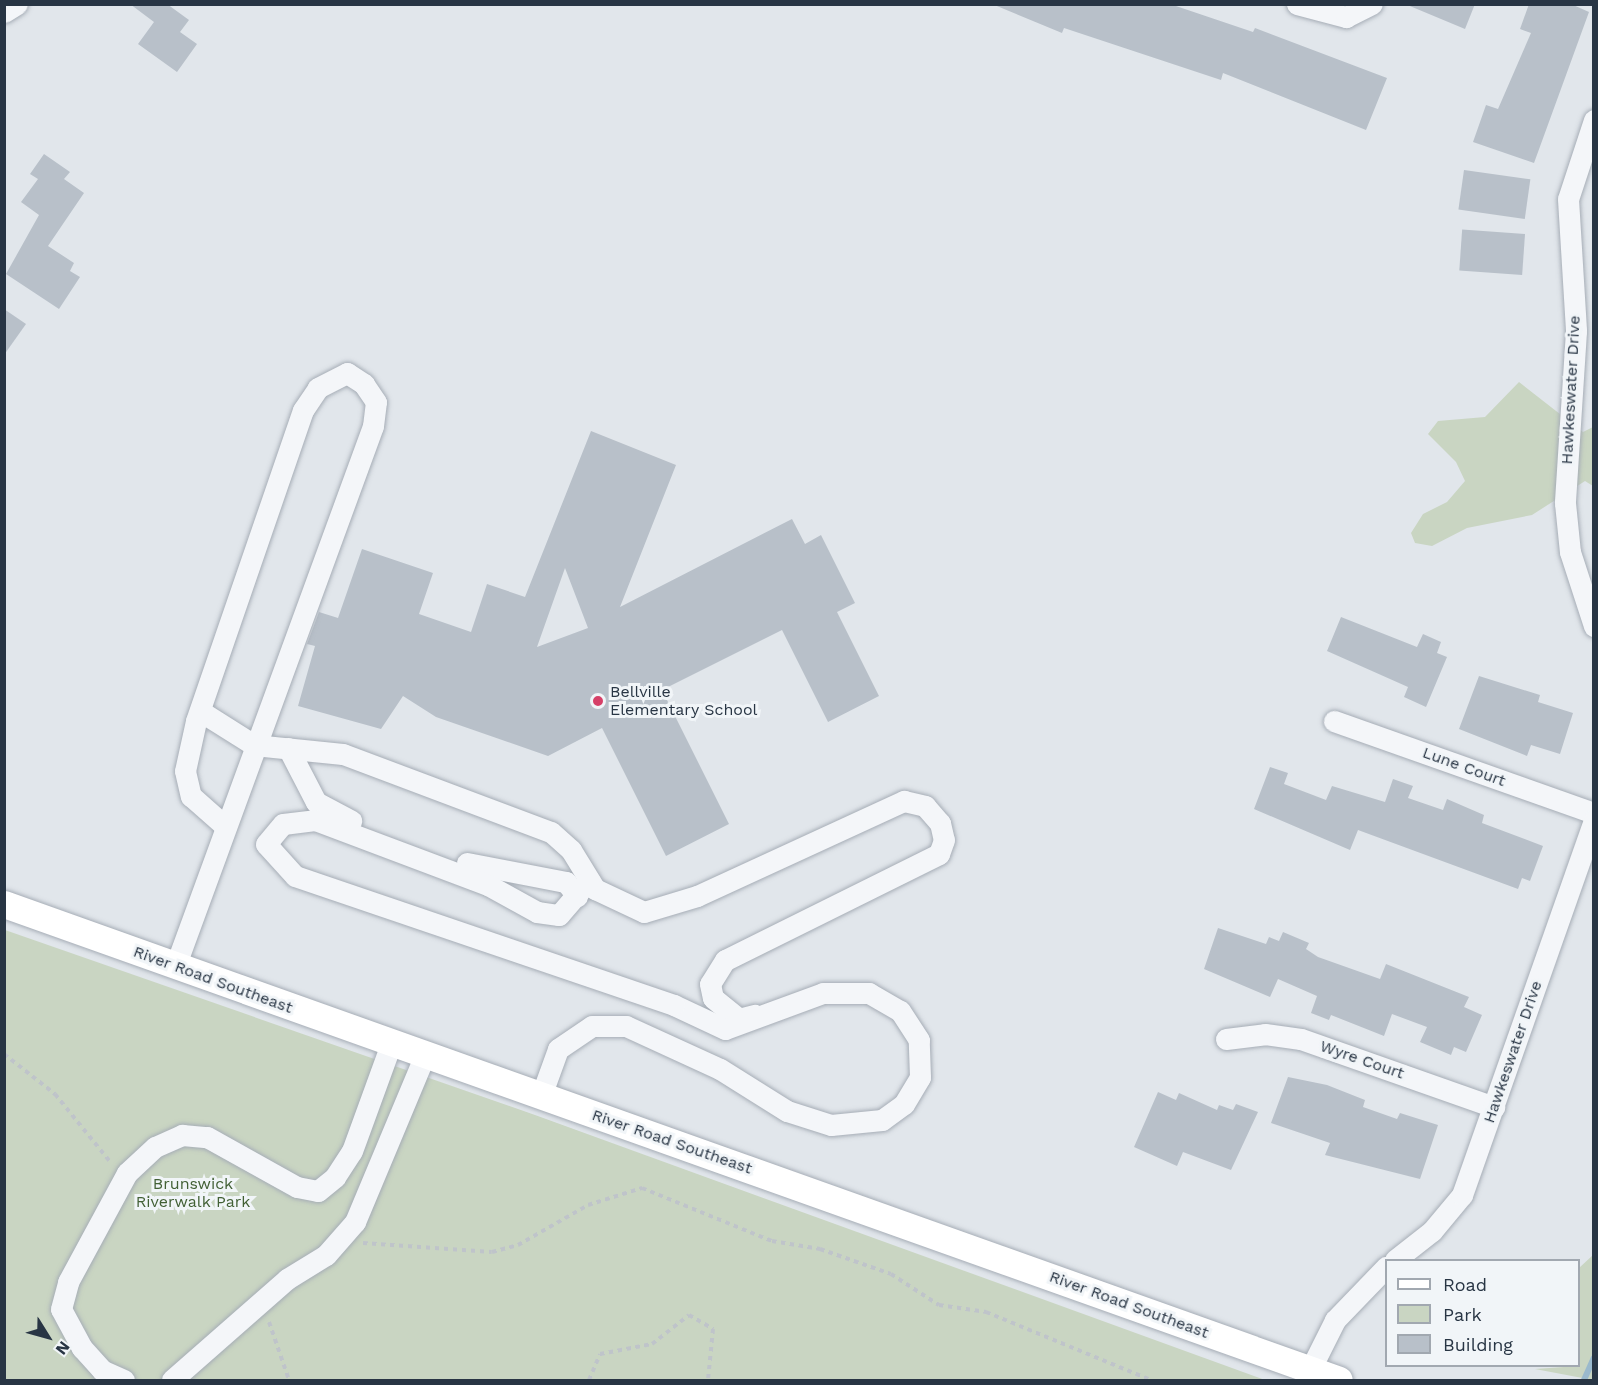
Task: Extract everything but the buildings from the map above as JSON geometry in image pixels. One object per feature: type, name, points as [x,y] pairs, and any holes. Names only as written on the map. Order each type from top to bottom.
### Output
[{"type":"main road","name":"River Road Southeast","points":[[4,904],[175,967],[1339,1380]]},
{"type":"street","points":[[4,12],[17,4]]},
{"type":"street","points":[[1298,4],[1346,17],[1372,4]]},
{"type":"street","name":"Hawkeswater Drive","points":[[1593,120],[1568,199],[1576,349],[1565,503],[1570,552],[1593,626]]},
{"type":"street","points":[[175,967],[254,745],[373,426],[376,402],[364,384],[347,373],[318,388],[303,410],[200,711],[184,771],[191,796],[225,826]]},
{"type":"street","points":[[200,711],[254,745],[343,754],[551,832],[571,850],[583,888]]},
{"type":"street","name":"Lune Court","points":[[1334,721],[1593,813]]},
{"type":"street","points":[[288,748],[301,781],[335,815],[490,872],[566,882],[644,912],[656,911],[904,801],[925,806],[940,823],[944,840],[939,854],[725,960],[710,984],[713,998],[739,1018],[823,993],[869,993],[900,1011],[919,1040],[920,1077],[904,1104],[882,1120],[831,1125],[787,1111],[720,1069],[626,1026],[592,1026],[558,1049],[542,1096]]},
{"type":"street","points":[[583,888],[560,915],[537,912],[488,885],[315,820],[283,824],[266,844],[295,876],[674,1005],[725,1029],[823,993]]},
{"type":"street","name":"Hawkeswater Drive","points":[[1396,1259],[1432,1231],[1462,1195],[1593,820]]},
{"type":"street","name":"Wyre Court","points":[[1226,1039],[1265,1034],[1301,1039],[1494,1107]]},
{"type":"street","points":[[124,1380],[102,1370],[82,1348],[61,1309],[68,1282],[127,1173],[173,1139],[207,1137],[297,1187],[318,1191],[335,1178],[352,1151],[391,1044]]},
{"type":"street","points":[[172,1380],[263,1300],[338,1241],[355,1222],[424,1055]]},
{"type":"street","points":[[1310,1370],[1335,1320],[1385,1268]]},
{"type":"path","points":[[4,1054],[55,1094],[105,1160],[127,1173]]},
{"type":"path","points":[[338,1241],[492,1252],[518,1245],[588,1205],[642,1188],[772,1241],[820,1249],[891,1274],[939,1305],[986,1312],[1151,1380]]},
{"type":"path","points":[[263,1300],[289,1380]]},
{"type":"path","points":[[590,1380],[600,1354],[652,1344],[688,1315],[713,1329],[708,1380]]},
{"type":"green space","points":[[1519,382],[1583,432],[1593,427],[1593,486],[1585,481],[1532,515],[1467,528],[1432,546],[1415,543],[1411,533],[1423,514],[1447,502],[1465,481],[1456,462],[1428,434],[1438,421],[1485,417]]},
{"type":"green space","name":"Brunswick Riverwalk Park","points":[[5,930],[535,1115],[1265,1380],[5,1380]]},
{"type":"green space","points":[[1593,1255],[1593,1380],[1535,1369],[1580,1367],[1580,1267]]},
{"type":"waterway","points":[[1584,1380],[1594,1358]]},
{"type":"place","name":"Bellville Elementary School","points":[[598,701]]}]
